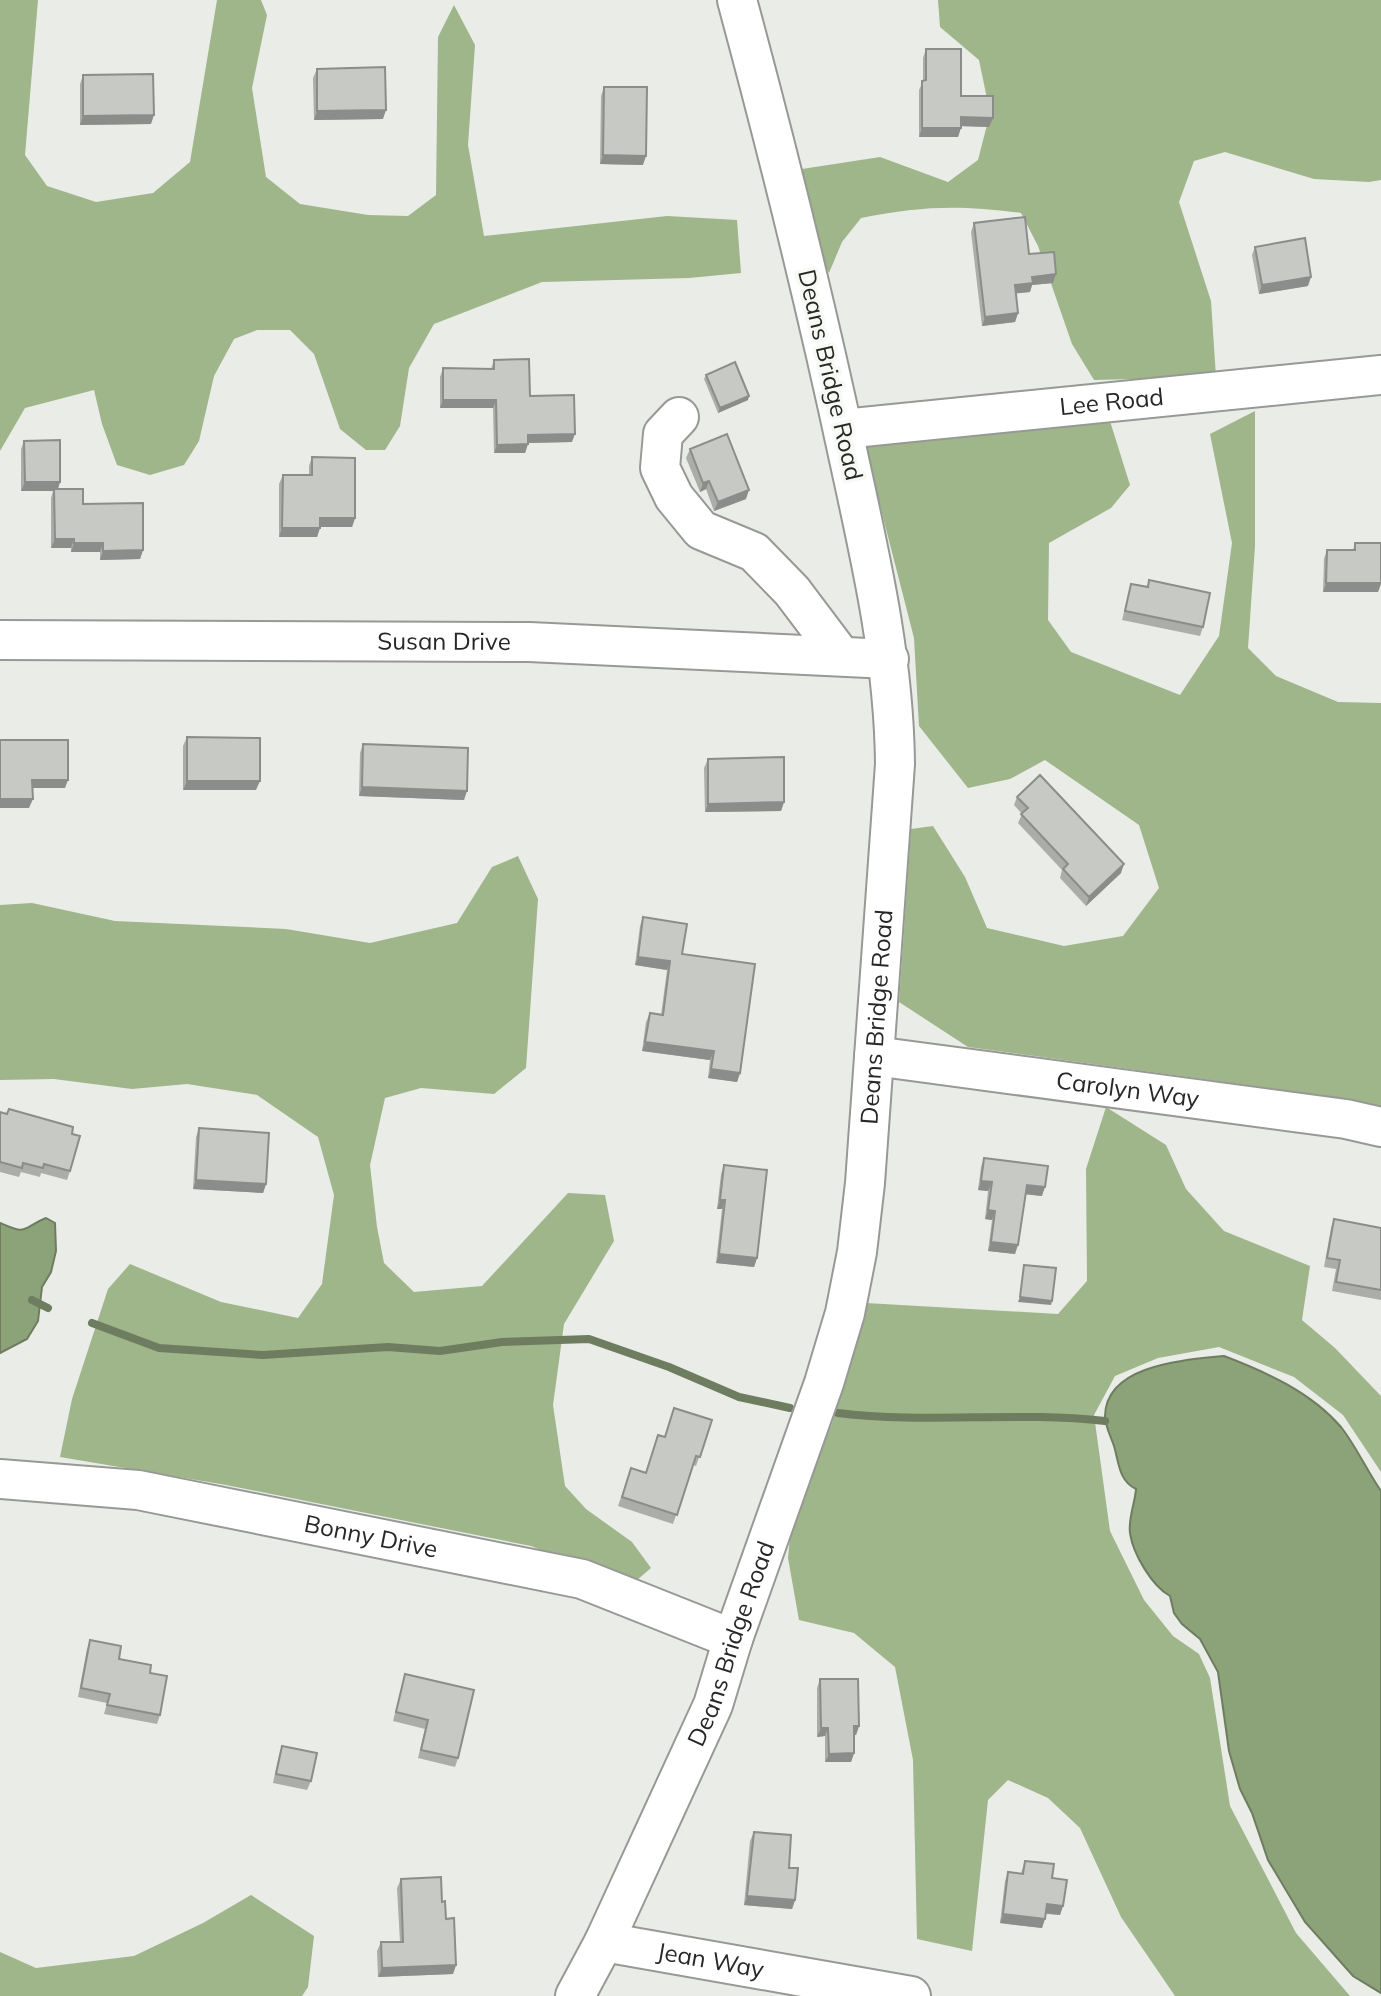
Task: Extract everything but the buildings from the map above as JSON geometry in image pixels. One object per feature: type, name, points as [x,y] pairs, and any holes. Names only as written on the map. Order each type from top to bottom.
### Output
[{"type":"street","name":"Deans Bridge Road","points":[[575,1996],[604,1942],[713,1705],[733,1639],[824,1383],[845,1313],[857,1252],[865,1183],[895,764],[889,659],[843,429],[770,119],[737,0]]},
{"type":"street","name":"Lee Road","points":[[843,429],[1381,375]]},
{"type":"street","points":[[679,417],[663,434],[660,468],[674,497],[701,530],[754,552],[792,591],[841,656]]},
{"type":"street","name":"Susan Drive","points":[[0,640],[529,642],[889,659]]},
{"type":"street","name":"Carolyn Way","points":[[874,1056],[1346,1119],[1381,1127]]},
{"type":"street","name":"Bonny Drive","points":[[0,1479],[138,1490],[582,1579],[733,1639]]},
{"type":"street","name":"Jean Way","points":[[604,1942],[911,1996]]},
{"type":"shaded area","points":[[0,0],[38,0],[25,155],[47,186],[96,202],[153,193],[190,162],[217,0],[261,0],[267,15],[252,88],[266,177],[300,204],[368,215],[408,216],[436,195],[438,37],[454,5],[475,45],[468,145],[484,236],[667,216],[737,220],[741,273],[689,278],[542,282],[434,324],[409,368],[400,426],[385,450],[366,450],[340,429],[314,354],[290,330],[257,330],[234,339],[214,376],[199,441],[184,465],[150,475],[117,465],[94,390],[25,408],[0,451]]},
{"type":"shaded area","points":[[938,0],[1381,0],[1381,180],[1314,179],[1225,152],[1194,161],[1179,202],[1211,301],[1216,377],[1094,380],[1072,344],[1038,246],[1021,213],[941,208],[861,218],[842,242],[829,273],[818,253],[802,169],[880,157],[948,182],[978,160],[990,113],[979,60],[940,27]]},
{"type":"shaded area","points":[[1255,411],[1255,546],[1248,648],[1276,676],[1338,702],[1381,703],[1381,1107],[1349,1099],[968,1047],[899,1002],[911,829],[933,826],[965,877],[987,928],[1064,946],[1123,936],[1159,888],[1139,825],[1045,760],[1010,779],[968,788],[919,726],[914,638],[863,439],[1109,418],[1130,485],[1111,508],[1049,543],[1048,620],[1071,652],[1180,695],[1219,636],[1232,543],[1210,434]]},
{"type":"shaded area","points":[[518,856],[538,899],[526,1068],[494,1094],[421,1088],[385,1098],[370,1165],[377,1227],[384,1263],[414,1292],[482,1286],[568,1193],[605,1195],[614,1241],[564,1324],[553,1405],[565,1486],[586,1509],[632,1542],[651,1568],[630,1586],[531,1546],[226,1485],[60,1457],[72,1399],[108,1289],[130,1264],[221,1302],[298,1318],[322,1284],[334,1195],[318,1137],[257,1095],[187,1084],[132,1089],[54,1079],[0,1080],[0,905],[32,903],[115,921],[286,929],[370,943],[457,923],[492,867]]},
{"type":"shaded area","points":[[1106,1107],[1166,1145],[1186,1189],[1224,1231],[1310,1266],[1302,1320],[1335,1348],[1381,1396],[1381,1472],[1343,1415],[1294,1377],[1219,1347],[1158,1358],[1115,1376],[1094,1415],[1110,1531],[1144,1600],[1173,1636],[1199,1654],[1210,1678],[1230,1806],[1296,1933],[1350,1996],[1175,1996],[1121,1917],[1080,1828],[1048,1798],[1008,1780],[988,1800],[972,1951],[917,1939],[913,1760],[895,1667],[854,1633],[799,1620],[788,1558],[791,1525],[832,1423],[866,1303],[1058,1314],[1087,1281],[1086,1169]]},
{"type":"shaded area","points":[[46,1218],[55,1223],[56,1251],[51,1272],[42,1287],[38,1321],[27,1339],[0,1353],[0,1223],[21,1230]]},
{"type":"shaded area","points":[[1224,1356],[1287,1384],[1316,1403],[1341,1427],[1381,1491],[1381,1993],[1353,1976],[1305,1922],[1268,1860],[1240,1789],[1229,1751],[1218,1672],[1200,1639],[1174,1613],[1170,1596],[1144,1569],[1130,1533],[1136,1489],[1123,1476],[1107,1428],[1105,1416],[1109,1399],[1119,1385],[1151,1368]]},
{"type":"shaded area","points":[[251,1895],[314,1936],[308,1987],[302,1996],[0,1996],[0,1952],[36,1968],[134,1956],[203,1923]]},
{"type":"waterway","points":[[32,1300],[48,1308]]},
{"type":"waterway","points":[[92,1323],[159,1348],[263,1355],[388,1347],[440,1351],[502,1342],[589,1339],[669,1367],[739,1397],[790,1408]]},
{"type":"waterway","points":[[838,1413],[1105,1421]]}]
